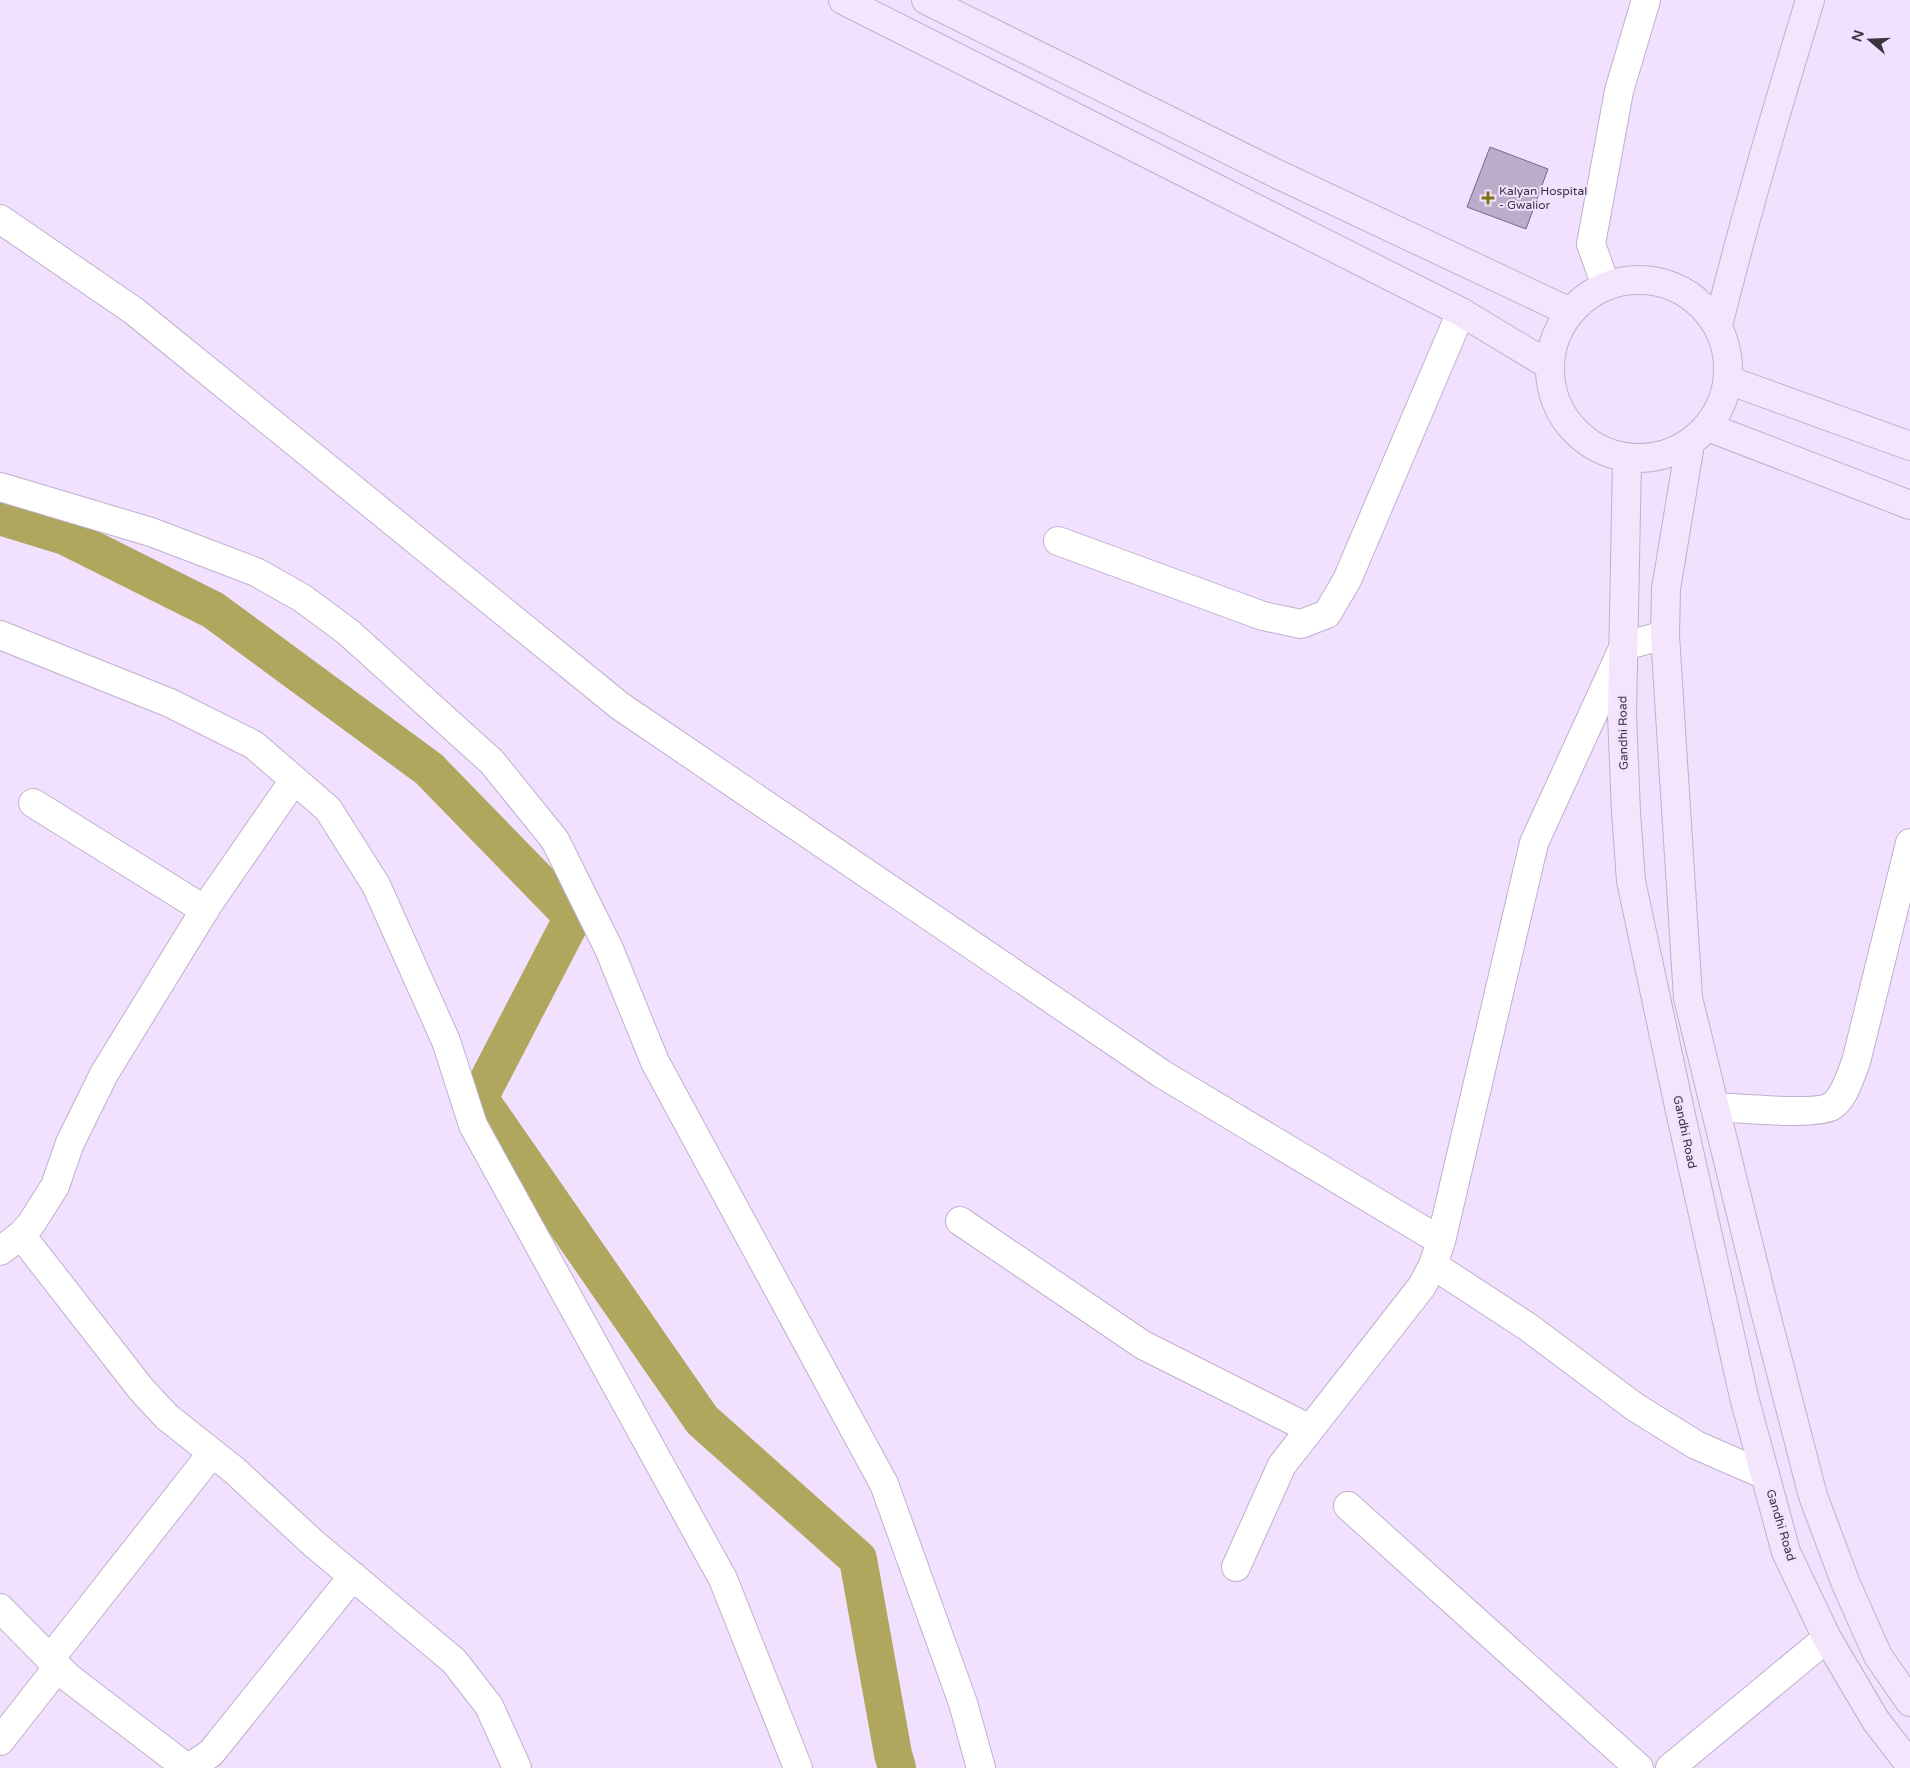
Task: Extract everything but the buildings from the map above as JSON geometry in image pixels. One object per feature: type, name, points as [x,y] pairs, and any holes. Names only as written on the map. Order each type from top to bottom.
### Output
[{"type":"main road","points":[[843,0],[1461,312],[1549,365]]},
{"type":"main road","points":[[926,0],[1273,172],[1570,312]]},
{"type":"main road","points":[[1718,326],[1775,115],[1810,0]]},
{"type":"main road","points":[[1631,280],[1657,281],[1682,290],[1702,305],[1718,326],[1727,352],[1728,380],[1721,405],[1699,435],[1670,454],[1649,459],[1628,459],[1602,452],[1579,437],[1562,416],[1552,392],[1549,365],[1556,337],[1570,312],[1586,297],[1606,286],[1631,280]]},
{"type":"main road","points":[[1728,380],[1910,446]]},
{"type":"main road","points":[[1699,435],[1910,505]]},
{"type":"main road","points":[[1699,435],[1666,589],[1665,635],[1688,998],[1760,1294],[1813,1496],[1846,1584],[1878,1656],[1910,1702]]},
{"type":"main road","name":"Gandhi Road","points":[[1628,459],[1622,715],[1631,881],[1744,1397],[1786,1552],[1827,1638],[1876,1721],[1910,1765]]},
{"type":"street","points":[[1606,286],[1591,244],[1619,91],[1646,0]]},
{"type":"street","points":[[0,219],[134,311],[620,706],[1162,1074],[1437,1253],[1528,1327],[1642,1412],[1696,1445],[1766,1476]]},
{"type":"street","points":[[1058,542],[1263,616],[1301,624],[1327,614],[1347,580],[1461,312]]},
{"type":"street","points":[[0,487],[151,532],[256,572],[302,598],[348,632],[492,762],[555,840],[609,949],[656,1062],[884,1484],[963,1703],[981,1768]]},
{"type":"street","points":[[0,635],[170,703],[254,745],[328,809],[376,885],[446,1041],[473,1125],[723,1579],[798,1768]]},
{"type":"street","points":[[1236,1567],[1282,1465],[1422,1286],[1437,1253],[1534,843],[1624,646],[1665,635]]},
{"type":"street","points":[[0,1251],[21,1235],[31,1224],[55,1186],[70,1142],[104,1074],[205,910],[294,780]]},
{"type":"street","points":[[33,803],[205,910]]},
{"type":"street","points":[[1715,1107],[1814,1111],[1832,1106],[1844,1091],[1856,1062],[1910,843]]},
{"type":"street","points":[[960,1221],[1143,1345],[1310,1429]]},
{"type":"street","points":[[21,1235],[141,1389],[167,1417],[234,1470],[313,1543],[454,1661],[489,1706],[517,1768]]},
{"type":"street","points":[[0,1741],[54,1663],[212,1453]]},
{"type":"street","points":[[1348,1506],[1639,1768]]},
{"type":"street","points":[[0,1608],[70,1678],[188,1768],[211,1753],[353,1576]]},
{"type":"street","points":[[1670,1768],[1827,1638]]},
{"type":"waterway","points":[[0,516],[65,536],[213,610],[429,769],[573,917],[479,1098],[702,1420],[858,1559],[897,1768]]},
{"type":"place","name":"Kalyan Hospital - Gwalior","points":[[1488,198]]}]
